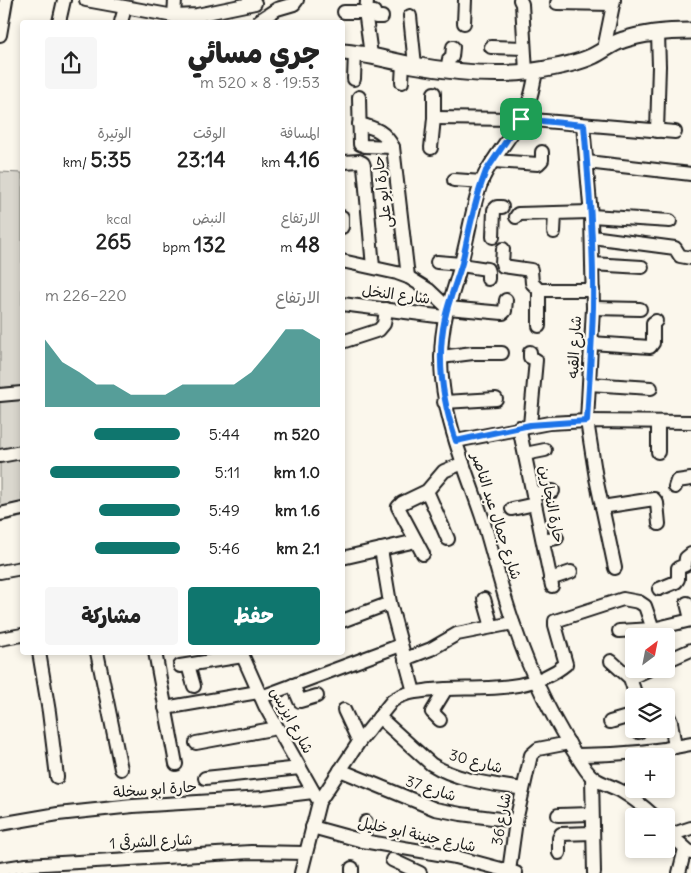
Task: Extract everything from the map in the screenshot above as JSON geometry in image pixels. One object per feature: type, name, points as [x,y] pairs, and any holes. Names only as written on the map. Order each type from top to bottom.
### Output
[{"type":"street","points":[[0,35],[6,0]]},
{"type":"street","points":[[59,20],[64,0]]},
{"type":"street","points":[[86,0],[198,19],[214,5],[254,1],[260,20]]},
{"type":"street","points":[[174,16],[175,0]]},
{"type":"street","points":[[262,20],[277,10],[294,4],[297,0]]},
{"type":"street","points":[[464,23],[465,0]]},
{"type":"street","name":"شارع جمال عبد الناصر","points":[[521,1],[524,48],[531,72],[531,96],[521,119],[493,161],[482,182],[447,313],[441,357],[444,402],[482,518],[513,622],[536,682],[557,723],[592,777],[633,798],[645,808]]},
{"type":"street","points":[[557,3],[614,2],[604,49]]},
{"type":"street","points":[[344,12],[367,6]]},
{"type":"street","points":[[367,6],[374,12],[376,17],[382,17]]},
{"type":"street","points":[[367,6],[371,55]]},
{"type":"street","points":[[122,20],[126,8]]},
{"type":"street","points":[[402,82],[409,64],[410,16]]},
{"type":"street","points":[[354,78],[349,52],[409,64],[474,73],[531,72],[579,61],[625,39],[691,31]]},
{"type":"street","points":[[656,131],[659,82],[658,34]]},
{"type":"street","points":[[448,70],[453,46]]},
{"type":"street","points":[[491,47],[524,48]]},
{"type":"street","points":[[431,148],[434,92]]},
{"type":"street","points":[[359,97],[360,144],[365,146],[393,147]]},
{"type":"street","points":[[434,118],[521,119],[675,132]]},
{"type":"street","name":"حارة ابو على","points":[[359,124],[384,133],[393,147],[408,277]]},
{"type":"street","name":"شارع القبه","points":[[584,125],[591,214],[593,290],[587,421],[589,465],[602,507],[615,568]]},
{"type":"street","points":[[493,161],[538,164],[542,160],[542,152]]},
{"type":"street","points":[[345,162],[359,161],[364,166],[373,267]]},
{"type":"street","points":[[587,162],[691,174]]},
{"type":"street","points":[[454,180],[482,182]]},
{"type":"street","points":[[494,237],[495,208],[502,207]]},
{"type":"street","points":[[516,217],[518,214],[591,214],[670,221]]},
{"type":"street","points":[[554,232],[555,214]]},
{"type":"street","points":[[472,219],[494,221]]},
{"type":"street","points":[[592,237],[676,248],[680,256],[691,258]]},
{"type":"street","points":[[504,249],[502,264],[530,269],[532,283],[539,290],[539,326]]},
{"type":"street","points":[[345,262],[408,277],[429,290],[447,313]]},
{"type":"street","points":[[437,262],[487,269],[488,279]]},
{"type":"street","points":[[592,264],[642,267]]},
{"type":"street","points":[[539,290],[559,284],[593,290]]},
{"type":"street","name":"شارع النخل","points":[[345,304],[447,313],[469,304],[500,304]]},
{"type":"street","points":[[592,308],[640,309]]},
{"type":"street","points":[[345,341],[382,327],[385,321],[386,309]]},
{"type":"street","points":[[591,343],[650,347],[652,343],[653,322],[656,321]]},
{"type":"street","name":"حارة النجارين","points":[[530,352],[530,357],[536,360],[525,426],[525,454],[530,491],[543,541],[551,583],[571,572]]},
{"type":"street","points":[[441,357],[473,353],[502,353]]},
{"type":"street","points":[[589,384],[651,388]]},
{"type":"street","points":[[0,395],[20,393]]},
{"type":"street","points":[[444,402],[496,399]]},
{"type":"street","points":[[456,441],[525,426],[587,421],[691,422]]},
{"type":"street","points":[[658,423],[658,452]]},
{"type":"street","points":[[525,454],[545,450]]},
{"type":"street","points":[[0,456],[20,452]]},
{"type":"street","points":[[423,554],[398,507],[402,503],[427,491],[444,471],[463,463]]},
{"type":"street","points":[[675,487],[677,481],[691,479]]},
{"type":"street","points":[[427,491],[448,539]]},
{"type":"street","points":[[512,509],[530,491],[553,491]]},
{"type":"street","points":[[602,507],[654,499],[659,524]]},
{"type":"street","points":[[0,514],[20,509]]},
{"type":"street","points":[[543,541],[558,538]]},
{"type":"street","points":[[345,557],[416,541]]},
{"type":"street","points":[[381,549],[390,603],[414,692]]},
{"type":"street","points":[[659,589],[676,582],[678,579],[678,568],[685,565],[686,558],[691,554]]},
{"type":"street","points":[[0,572],[20,568]]},
{"type":"street","points":[[484,599],[492,627]]},
{"type":"street","points":[[301,873],[312,827],[316,797],[340,770],[359,742],[392,701],[399,696],[414,692],[476,689],[536,682],[566,664],[555,621],[623,599],[639,602],[644,606],[653,628]]},
{"type":"street","points":[[345,620],[390,603]]},
{"type":"street","points":[[657,628],[691,619],[687,603]]},
{"type":"street","points":[[405,659],[431,649],[457,634],[513,622]]},
{"type":"street","points":[[619,631],[625,631]]},
{"type":"street","points":[[0,639],[20,635]]},
{"type":"street","points":[[165,708],[259,694],[292,685],[401,645]]},
{"type":"street","points":[[675,657],[691,650]]},
{"type":"street","points":[[40,655],[57,777]]},
{"type":"street","points":[[98,655],[121,769]]},
{"type":"street","points":[[156,655],[176,764]]},
{"type":"street","points":[[194,686],[184,665],[237,655]]},
{"type":"street","name":"شارع ايزيس","points":[[242,655],[259,694],[316,797]]},
{"type":"street","points":[[611,661],[625,674]]},
{"type":"street","points":[[630,678],[633,688]]},
{"type":"street","points":[[292,685],[300,701],[317,696]]},
{"type":"street","points":[[440,720],[432,712],[446,689]]},
{"type":"street","points":[[344,710],[359,742]]},
{"type":"street","name":"شارع 30","points":[[379,717],[431,764],[438,768],[468,779],[522,789]]},
{"type":"street","points":[[610,722],[625,718]]},
{"type":"street","points":[[196,743],[277,728]]},
{"type":"street","points":[[674,738],[675,747]]},
{"type":"street","name":"شارع 36","points":[[513,872],[516,821],[532,752],[569,743]]},
{"type":"street","points":[[576,754],[612,755],[649,752],[691,744]]},
{"type":"street","points":[[205,778],[300,768]]},
{"type":"street","name":"شارع 37","points":[[340,770],[435,809],[516,821]]},
{"type":"street","points":[[592,777],[594,873]]},
{"type":"street","name":"حارة ابو سخلة","points":[[0,824],[58,814],[133,806],[263,798],[316,797]]},
{"type":"street","points":[[558,815],[592,814]]},
{"type":"street","points":[[364,841],[366,822]]},
{"type":"street","name":"شارع جنينة ابو خليل","points":[[312,827],[364,841],[427,851],[513,872]]},
{"type":"street","points":[[675,831],[691,828]]},
{"type":"street","points":[[558,853],[558,838],[561,834],[592,833]]},
{"type":"street","points":[[675,839],[688,851],[679,873]]},
{"type":"street","name":"شارع الشرقى 1","points":[[0,869],[26,865],[251,852],[305,853]]},
{"type":"street","points":[[392,860],[420,873]]},
{"type":"shaded area","points":[[0,172],[20,173],[20,517],[0,522]]},
{"type":"route","points":[[521,119],[584,125],[592,264],[587,421],[530,425],[456,441],[449,422],[442,387],[441,344],[443,331],[461,266],[478,192],[486,171],[521,119]]}]
